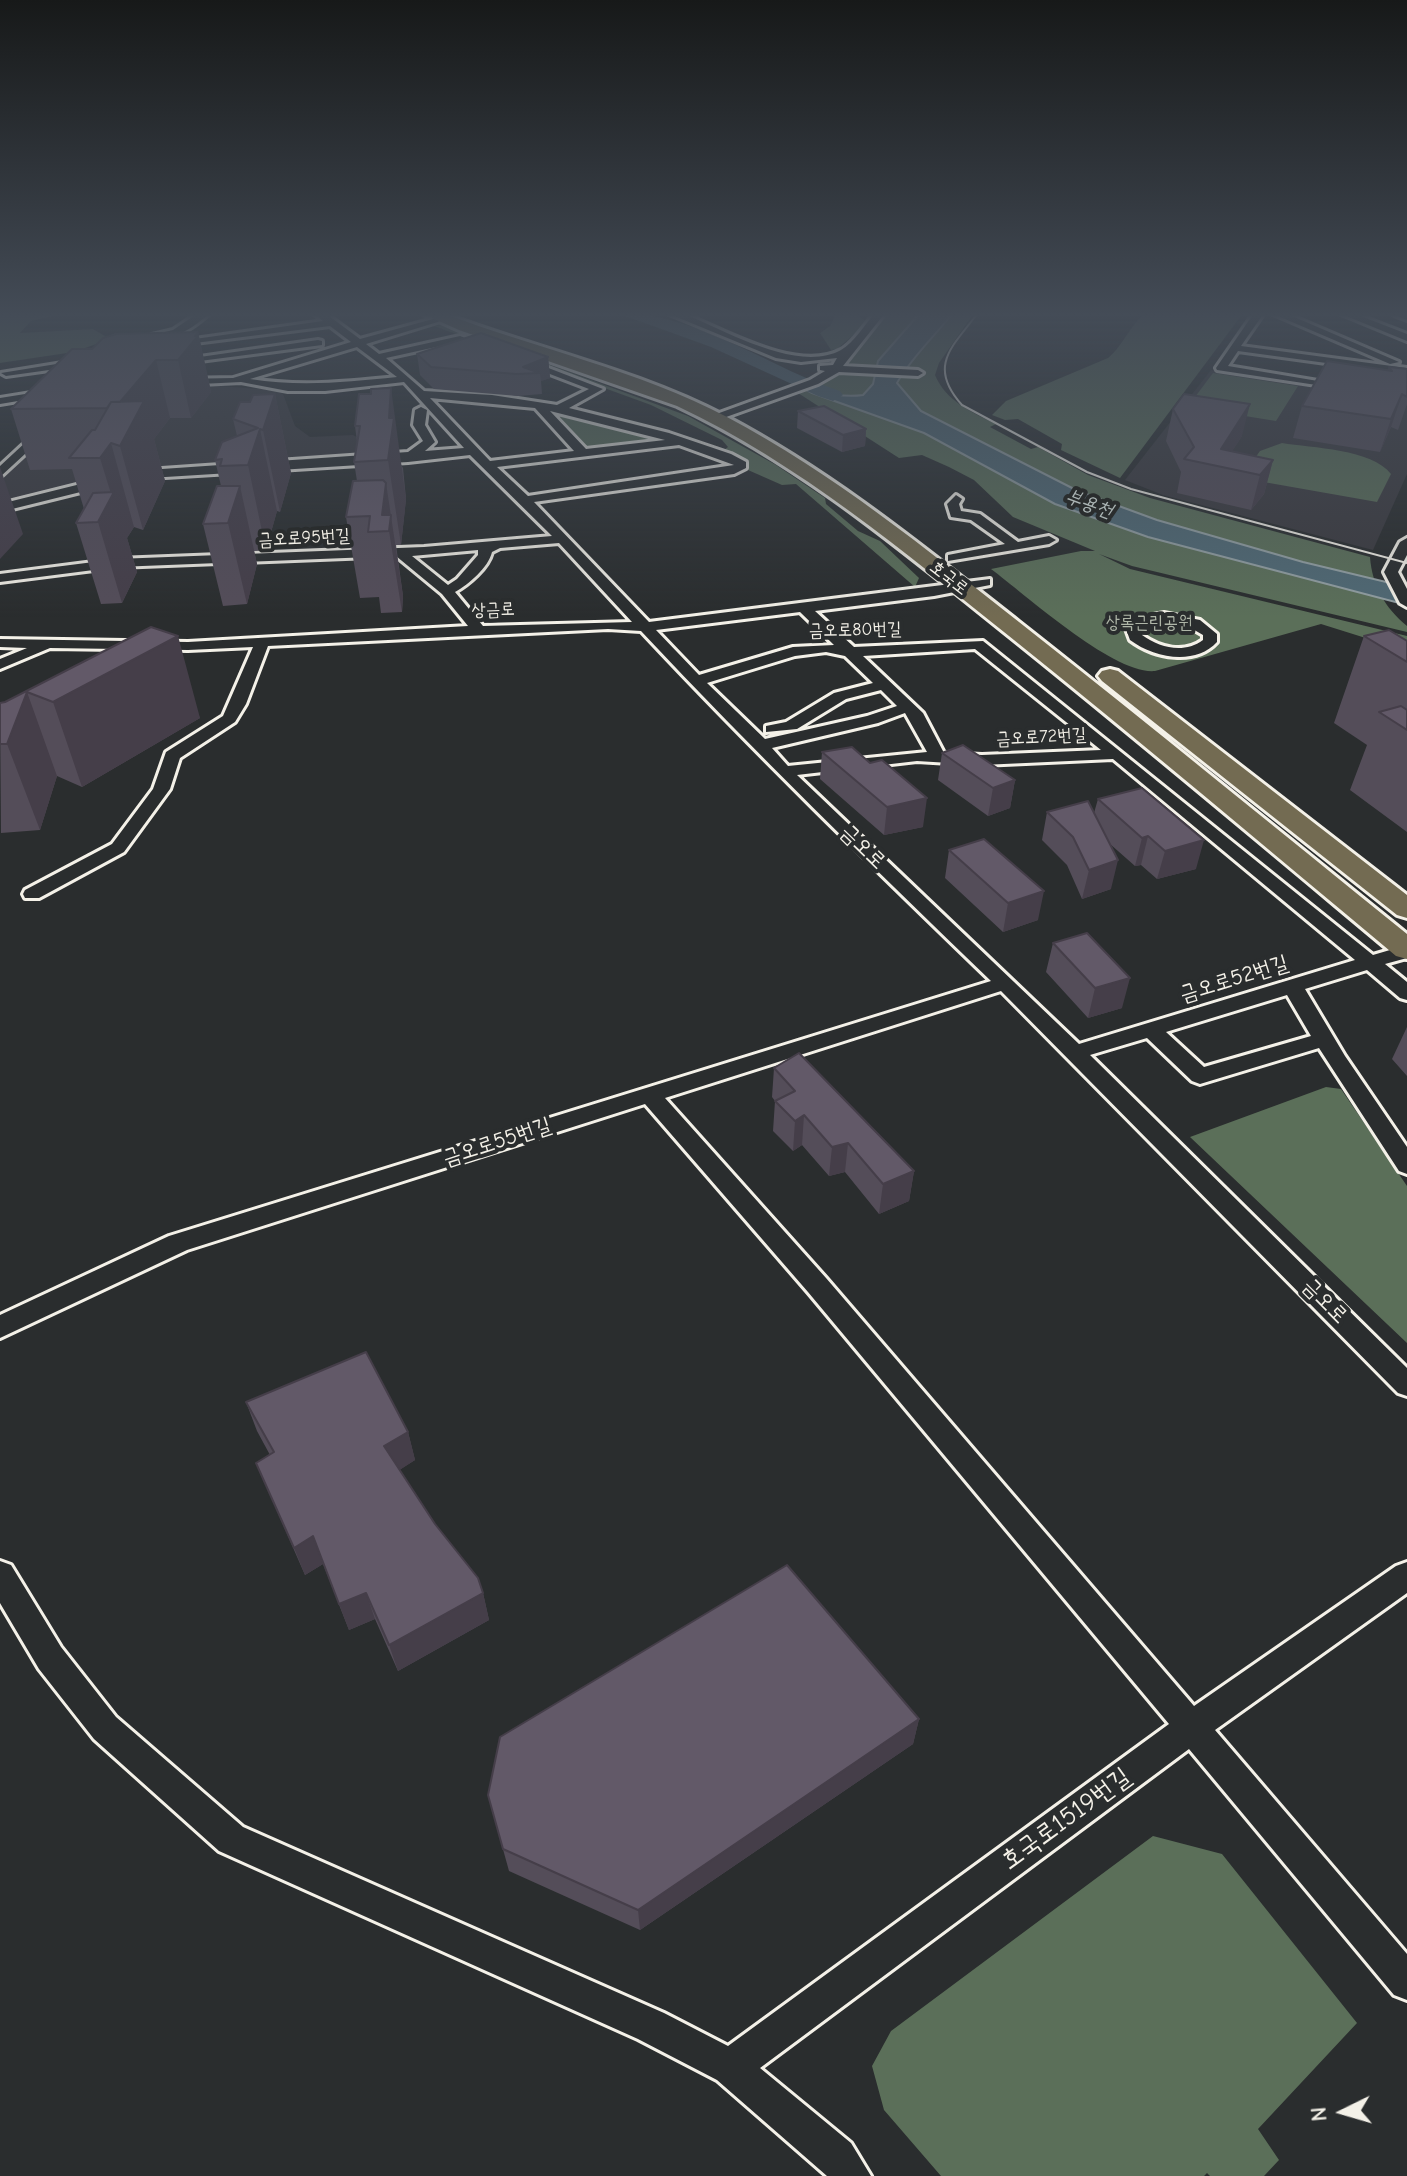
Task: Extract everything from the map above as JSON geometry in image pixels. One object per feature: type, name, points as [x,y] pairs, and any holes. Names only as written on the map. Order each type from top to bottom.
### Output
[{"type":"main road","name":"호국로","points":[[723,415],[814,462],[953,558],[1407,909]]},
{"type":"main road","name":"호국로","points":[[723,415],[869,515],[1095,693],[1407,950]]},
{"type":"street","points":[[406,458],[429,442],[419,425],[421,415]]},
{"type":"street","name":"금오로","points":[[437,415],[563,539],[696,681],[757,740],[784,772],[1005,983],[1407,1385]]},
{"type":"street","points":[[547,415],[581,451]]},
{"type":"street","points":[[525,500],[734,470],[742,465],[739,461],[680,441],[579,415]]},
{"type":"street","points":[[0,473],[52,423]]},
{"type":"street","points":[[486,465],[680,441]]},
{"type":"street","points":[[0,508],[133,475],[473,451]]},
{"type":"street","points":[[956,499],[953,504],[956,514],[975,517],[1016,546]]},
{"type":"street","name":"금오로95번길","points":[[0,578],[171,559],[226,560],[399,552],[563,539]]},
{"type":"street","points":[[953,558],[1049,540]]},
{"type":"street","points":[[447,591],[462,582],[485,556],[485,550],[495,546]]},
{"type":"street","points":[[399,552],[447,591],[480,631]]},
{"type":"street","points":[[1404,552],[1391,572],[1407,603]]},
{"type":"street","name":"상금로","points":[[0,643],[188,646],[608,625],[645,627],[961,588],[985,582]]},
{"type":"street","points":[[803,607],[917,716],[938,757]]},
{"type":"street","points":[[32,894],[118,848],[161,789],[172,756],[229,719],[263,640]]},
{"type":"street","points":[[0,664],[51,643]]},
{"type":"street","name":"금오로80번길","points":[[696,681],[793,652],[826,648],[851,652],[970,643]]},
{"type":"street","name":"금오로72번길","points":[[970,643],[986,648],[1117,754]]},
{"type":"street","points":[[757,740],[791,726],[831,699],[883,685]]},
{"type":"street","points":[[757,740],[872,720],[908,707]]},
{"type":"street","points":[[1117,754],[1407,993]]},
{"type":"street","name":"금오로72번길","points":[[784,772],[891,757],[982,760],[1117,754]]},
{"type":"street","name":"금오로52번길","points":[[1074,1053],[1371,964],[1407,950]]},
{"type":"street","name":"금오로55번길","points":[[0,1327],[178,1243],[1005,983]]},
{"type":"street","points":[[1293,987],[1407,1165]]},
{"type":"street","points":[[1150,1029],[1200,1076],[1324,1039]]},
{"type":"street","points":[[649,1094],[817,1285],[1407,1982]]},
{"type":"street","points":[[0,1575],[50,1658],[105,1728],[231,1839],[651,2026],[730,2067],[837,2157],[851,2176]]},
{"type":"street","name":"호국로1519번길","points":[[730,2067],[1192,1727],[1407,1576]]},
{"type":"shaded area","points":[[70,415],[291,415],[295,426],[310,437],[353,435],[368,443],[377,455],[217,462],[130,472],[0,504],[0,479]]},
{"type":"shaded area","points":[[1176,415],[1407,415],[1407,474],[1373,550],[1163,495],[1125,480]]},
{"type":"green space","points":[[569,415],[667,439],[617,447],[582,447],[565,430],[568,427],[558,417]]},
{"type":"green space","points":[[670,415],[688,416],[776,465],[825,498],[826,504],[858,531],[880,541],[919,578],[915,587],[796,484],[782,485],[748,470],[748,465],[724,450],[728,447],[722,440]]},
{"type":"green space","name":"상록근린공원","points":[[831,415],[978,415],[996,424],[990,427],[1031,449],[1038,447],[1088,475],[1150,498],[1370,557],[1381,595],[1392,612],[1407,626],[1407,632],[1132,566],[1099,554],[1130,569],[1407,636],[1407,651],[1321,624],[1155,671],[1138,669],[1094,647],[991,569],[1095,551],[1013,517],[974,480],[949,467],[922,455],[899,458]]},
{"type":"green space","points":[[992,415],[1167,415],[1120,478],[1061,450],[1062,444],[1018,419],[1005,420]]},
{"type":"green space","points":[[1182,415],[1201,415],[1177,421]]},
{"type":"green space","points":[[1236,415],[1280,415],[1276,421]]},
{"type":"green space","points":[[1282,443],[1356,455],[1370,459],[1391,474],[1377,502],[1241,478],[1260,451]]},
{"type":"green space","points":[[1326,1087],[1341,1089],[1407,1186],[1407,1343],[1190,1137]]},
{"type":"green space","points":[[1153,1836],[1222,1854],[1357,2023],[1258,2129],[1279,2160],[1264,2176],[1210,2176],[1207,2173],[1204,2176],[941,2176],[884,2110],[872,2066],[891,2031]]},
{"type":"water","name":"부용천","points":[[872,415],[928,415],[1078,491],[1157,520],[1303,562],[1407,587],[1407,605],[1148,537],[1055,504],[924,433]]},
{"type":"building","points":[[104,415],[137,415],[120,446],[111,443],[100,458],[69,458],[95,430]]},
{"type":"building","points":[[235,415],[268,415],[248,465],[220,466],[222,459],[215,460],[222,442],[258,428],[233,419]]},
{"type":"building","points":[[356,415],[389,415],[389,418],[394,418],[388,460],[354,462],[360,426],[355,426]]},
{"type":"building","points":[[805,415],[840,415],[866,429],[843,435]]},
{"type":"building","points":[[1176,415],[1243,415],[1221,449],[1273,460],[1260,475],[1184,459],[1194,447]]},
{"type":"building","points":[[1361,415],[1393,415],[1391,419]]},
{"type":"building","points":[[383,480],[386,483],[382,515],[391,515],[389,531],[368,532],[370,516],[346,517],[353,481]]},
{"type":"building","points":[[217,486],[240,486],[228,523],[203,524]]},
{"type":"building","points":[[114,492],[98,522],[76,523],[93,493]]},
{"type":"building","points":[[151,627],[178,636],[53,702],[27,692],[7,744],[0,744],[0,703]]},
{"type":"building","points":[[1389,630],[1407,641],[1407,662],[1364,636]]},
{"type":"building","points":[[1401,706],[1407,710],[1407,730],[1379,712]]},
{"type":"building","points":[[963,745],[1015,780],[993,788],[942,753]]},
{"type":"building","points":[[852,747],[870,763],[882,760],[927,798],[887,807],[822,752]]},
{"type":"building","points":[[1142,788],[1204,840],[1165,851],[1148,836],[1142,838],[1098,799]]},
{"type":"building","points":[[1088,801],[1118,860],[1089,870],[1073,837],[1047,812]]},
{"type":"building","points":[[984,839],[1044,891],[1008,903],[949,850]]},
{"type":"building","points":[[1087,933],[1130,978],[1095,988],[1053,943]]},
{"type":"building","points":[[799,1053],[914,1171],[883,1184],[848,1143],[832,1147],[804,1115],[795,1121],[775,1101],[795,1091],[774,1068]]},
{"type":"building","points":[[366,1352],[408,1432],[384,1446],[435,1524],[478,1578],[483,1593],[389,1645],[366,1593],[339,1604],[313,1536],[294,1548],[256,1463],[274,1452],[246,1402]]},
{"type":"building","points":[[787,1565],[919,1719],[638,1910],[503,1849],[488,1795],[500,1737]]},
{"type":"tram line","points":[[980,415],[1087,472],[1131,489],[1407,563]]}]
